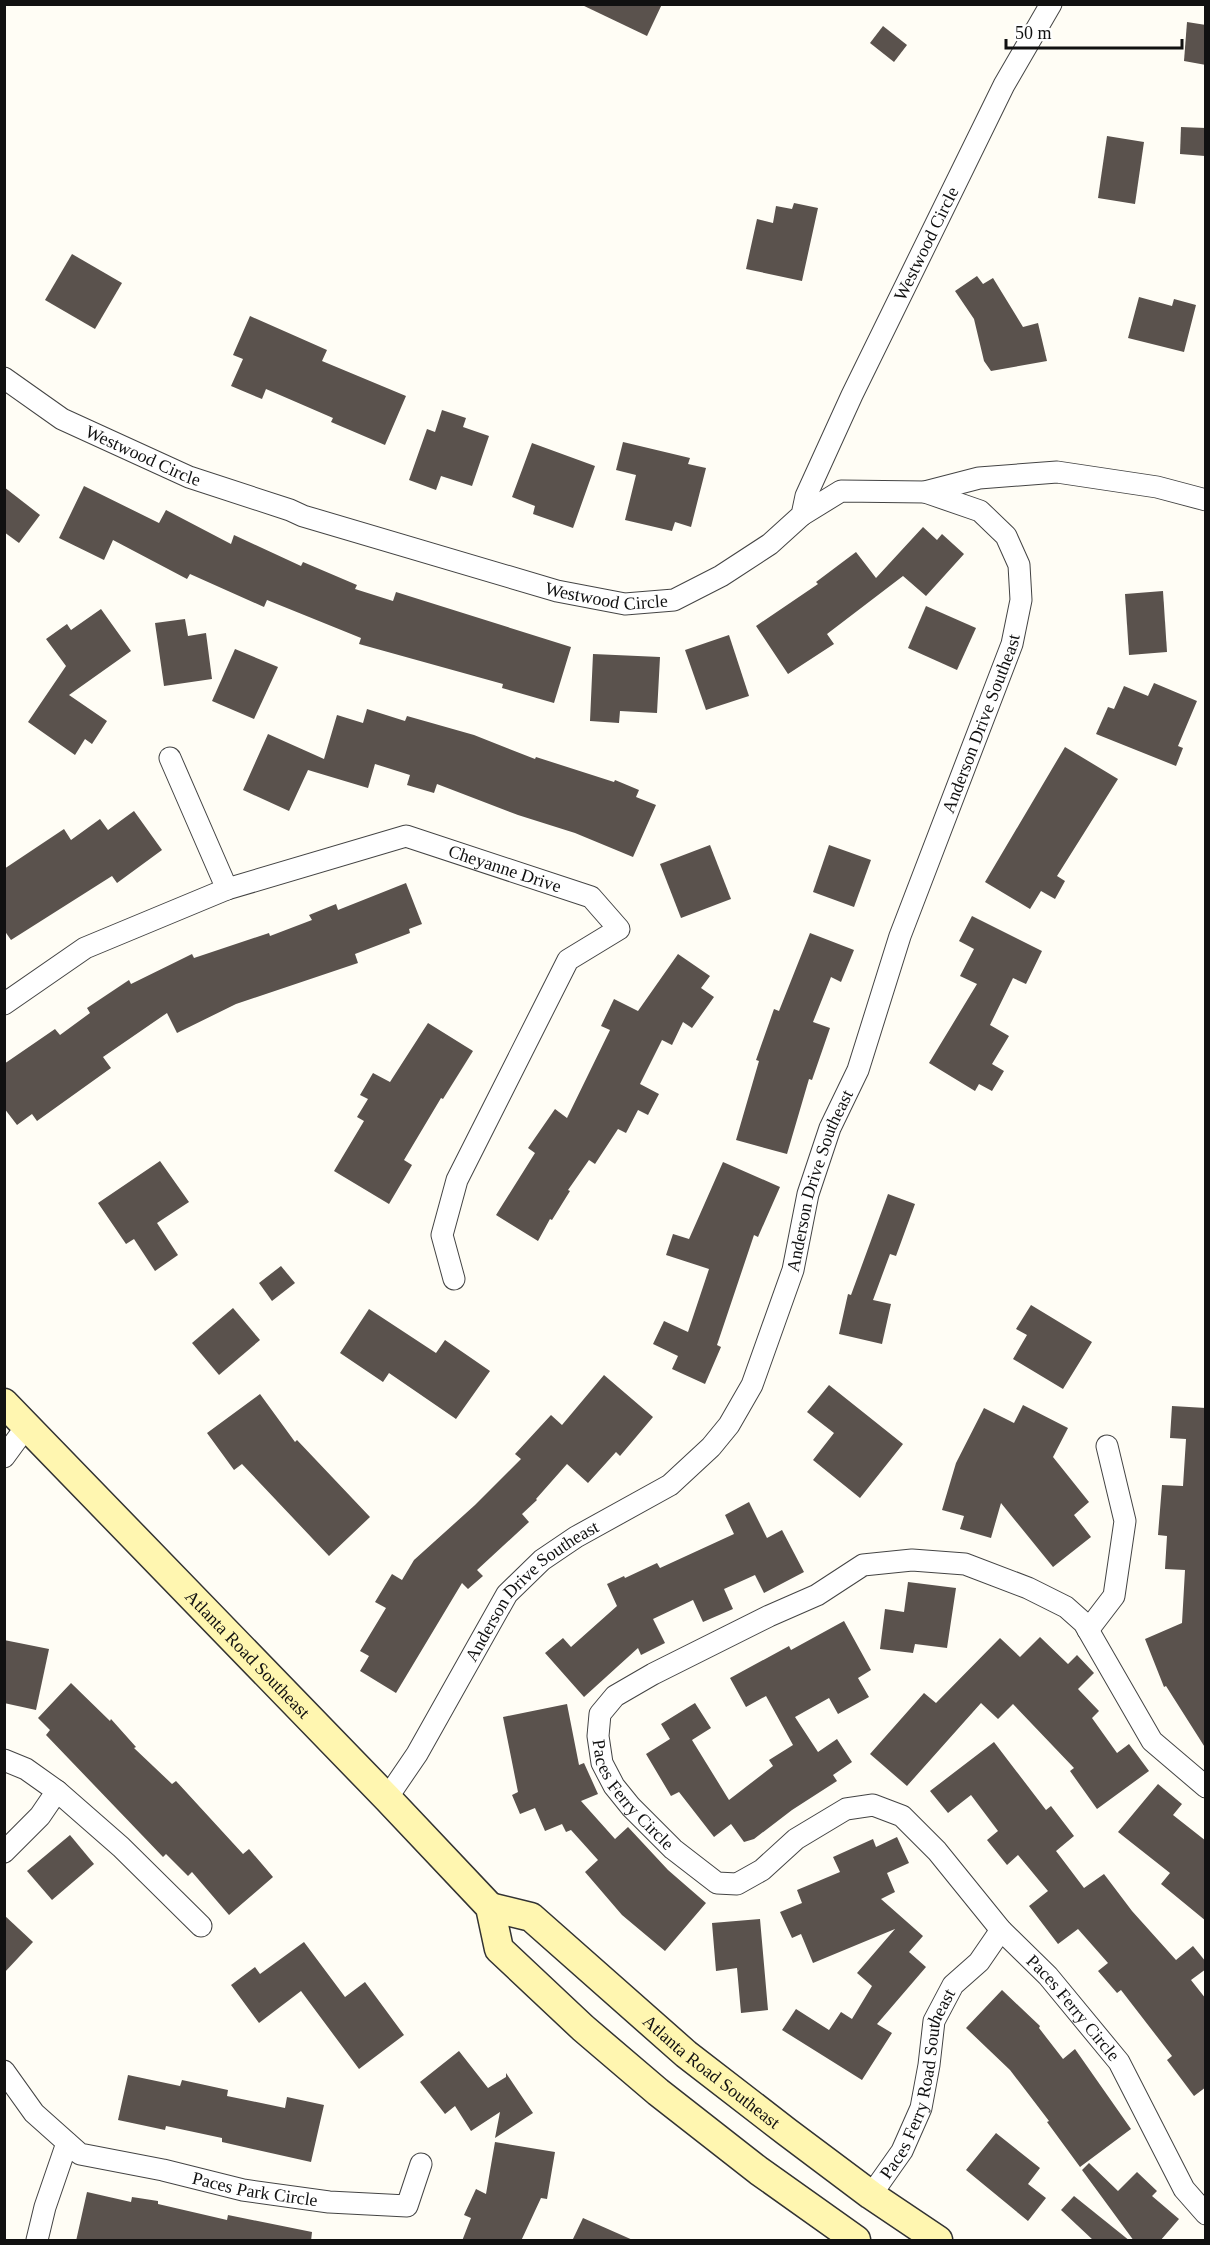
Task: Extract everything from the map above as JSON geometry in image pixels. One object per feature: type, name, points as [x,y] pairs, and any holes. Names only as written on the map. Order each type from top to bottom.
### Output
[{"type":"main road","name":"Atlanta Road Southeast","points":[[4,1403],[490,1907],[500,1949],[583,2028],[658,2092],[846,2238]]},
{"type":"main road","name":"Atlanta Road Southeast","points":[[490,1907],[531,1917],[686,2054],[871,2195],[938,2241]]},
{"type":"main road","name":"Paces Ferry Road Southeast","points":[[846,2238],[871,2195]]},
{"type":"street","name":"Westwood Circle","points":[[4,378],[62,419],[189,477],[303,516],[546,587],[625,604],[674,600],[721,576],[770,544],[802,514],[806,496],[852,394],[1004,85],[1051,4]]},
{"type":"street","name":"Anderson Drive Southeast","points":[[802,514],[841,491],[925,492],[979,478],[1056,472],[1157,487],[1206,500]]},
{"type":"street","name":"Anderson Drive Southeast","points":[[387,1798],[417,1754],[507,1594],[550,1554],[670,1485],[711,1447],[729,1425],[752,1385],[793,1270],[808,1194],[830,1128],[858,1071],[900,936],[1012,644],[1022,600],[1019,565],[1006,536],[980,511],[925,492]]},
{"type":"street","points":[[170,759],[226,889]]},
{"type":"street","name":"Cheyanne Drive","points":[[4,1004],[85,948],[226,889],[406,836],[591,897],[619,929],[568,960],[457,1180],[442,1235],[454,1279]]},
{"type":"street","points":[[4,1457],[26,1427]]},
{"type":"street","points":[[1088,1630],[1114,1596],[1125,1521],[1107,1446]]},
{"type":"street","name":"Paces Ferry Circle","points":[[1206,1787],[1152,1741],[1084,1623],[1066,1607],[1028,1588],[965,1564],[912,1560],[863,1565],[817,1595],[653,1674],[615,1696],[600,1714],[597,1736],[602,1763],[614,1786],[631,1807],[673,1849],[717,1883],[737,1884],[762,1870],[796,1839],[846,1809],[873,1805],[902,1816],[937,1851],[1001,1930],[1048,1976],[1119,2062],[1184,2188],[1206,2214]]},
{"type":"street","points":[[4,1760],[26,1768],[57,1791],[121,1847],[201,1926]]},
{"type":"street","points":[[4,1852],[40,1816],[57,1791]]},
{"type":"street","name":"Paces Ferry Road Southeast","points":[[871,2195],[902,2151],[921,2108],[934,2021],[953,1985],[979,1962],[1001,1930]]},
{"type":"street","name":"Paces Park Circle","points":[[4,2071],[34,2113],[80,2154],[163,2170],[243,2190],[329,2202],[396,2206],[407,2206],[421,2164]]},
{"type":"street","points":[[38,2241],[45,2207],[67,2143]]},
{"type":"building","points":[[580,4],[662,4],[647,36]]},
{"type":"building","points":[[1187,22],[1206,25],[1206,65],[1184,61]]},
{"type":"building","points":[[883,26],[907,45],[894,62],[870,43]]},
{"type":"building","points":[[1181,127],[1206,128],[1205,156],[1180,154]]},
{"type":"building","points":[[1107,136],[1144,142],[1135,204],[1098,198]]},
{"type":"building","points":[[794,203],[818,208],[802,281],[746,269],[757,219],[773,223],[776,206],[792,209]]},
{"type":"building","points":[[72,254],[122,283],[95,329],[45,300]]},
{"type":"building","points":[[977,276],[983,284],[993,278],[1023,327],[1038,323],[1047,361],[991,371],[984,361],[974,319],[955,291]]},
{"type":"building","points":[[1139,297],[1172,306],[1174,299],[1196,305],[1184,352],[1128,338]]},
{"type":"building","points":[[250,316],[327,350],[322,361],[406,396],[385,445],[331,422],[333,418],[266,389],[262,399],[231,386],[243,359],[233,355]]},
{"type":"building","points":[[442,410],[466,418],[463,427],[489,436],[472,486],[441,476],[436,490],[409,480],[427,429],[435,432]]},
{"type":"building","points":[[623,442],[690,458],[688,464],[706,468],[691,527],[675,522],[672,531],[625,520],[636,475],[616,470]]},
{"type":"building","points":[[532,443],[595,466],[573,528],[533,514],[535,506],[512,497]]},
{"type":"building","points":[[84,486],[159,523],[166,510],[231,544],[234,535],[301,566],[303,562],[357,585],[355,589],[393,601],[396,592],[571,647],[554,703],[502,688],[503,684],[359,644],[361,638],[267,600],[264,607],[190,574],[187,579],[113,540],[104,560],[59,538]]},
{"type":"building","points":[[4,487],[40,515],[19,543],[4,532]]},
{"type":"building","points":[[923,527],[937,540],[942,534],[964,554],[926,596],[903,576],[827,634],[834,644],[788,674],[756,626],[818,584],[816,582],[856,552],[876,578]]},
{"type":"building","points":[[1163,591],[1167,652],[1129,655],[1125,594]]},
{"type":"building","points":[[926,606],[976,628],[957,670],[908,648]]},
{"type":"building","points":[[101,609],[131,651],[69,695],[107,721],[92,744],[85,739],[75,755],[28,722],[66,666],[46,639],[67,624],[71,630]]},
{"type":"building","points":[[185,619],[188,636],[206,633],[212,679],[164,686],[155,623]]},
{"type":"building","points":[[729,635],[749,696],[706,710],[685,650]]},
{"type":"building","points":[[235,649],[278,667],[254,719],[212,701]]},
{"type":"building","points":[[593,654],[660,657],[657,713],[620,711],[619,723],[590,721]]},
{"type":"building","points":[[1154,683],[1197,701],[1178,746],[1183,748],[1176,766],[1096,734],[1108,707],[1114,709],[1124,686],[1148,696]]},
{"type":"building","points":[[367,709],[405,721],[407,716],[474,735],[535,759],[536,757],[614,782],[615,780],[639,790],[636,797],[656,805],[633,857],[575,833],[518,815],[437,784],[434,793],[407,785],[410,775],[375,764],[368,788],[308,770],[289,811],[243,790],[268,734],[324,759],[337,715],[363,723]]},
{"type":"building","points":[[1065,747],[1118,779],[1057,876],[1065,881],[1055,899],[1041,891],[1030,909],[985,882]]},
{"type":"building","points":[[134,811],[162,850],[117,883],[112,876],[11,940],[4,930],[4,869],[64,829],[71,840],[100,819],[108,830]]},
{"type":"building","points":[[710,845],[731,899],[681,918],[660,864]]},
{"type":"building","points":[[829,845],[871,860],[854,907],[813,892]]},
{"type":"building","points":[[406,883],[422,924],[409,929],[410,933],[355,954],[358,963],[236,1004],[177,1033],[167,1013],[103,1057],[111,1068],[37,1121],[32,1114],[17,1125],[4,1108],[4,1064],[55,1029],[60,1035],[90,1013],[87,1008],[129,980],[131,984],[192,954],[194,958],[269,933],[270,936],[312,920],[309,915],[336,904],[338,910]]},
{"type":"building","points":[[972,916],[1042,951],[1026,984],[1013,978],[990,1025],[1009,1036],[992,1064],[1004,1071],[992,1091],[979,1084],[975,1091],[929,1063],[977,984],[960,976],[974,949],[959,941]]},
{"type":"building","points":[[810,933],[854,950],[841,982],[831,977],[813,1022],[830,1028],[812,1080],[809,1079],[787,1154],[736,1140],[759,1061],[756,1060],[774,1009],[779,1011]]},
{"type":"building","points":[[678,954],[710,976],[701,988],[714,997],[692,1028],[683,1022],[672,1045],[662,1040],[640,1084],[659,1094],[648,1115],[638,1110],[626,1133],[618,1129],[595,1164],[589,1160],[538,1241],[496,1215],[535,1153],[528,1148],[555,1109],[567,1118],[610,1030],[601,1026],[614,999],[638,1011]]},
{"type":"building","points":[[428,1023],[473,1051],[443,1099],[441,1098],[404,1160],[412,1165],[389,1204],[334,1171],[364,1121],[357,1117],[368,1099],[360,1095],[373,1073],[390,1082]]},
{"type":"building","points":[[160,1161],[189,1202],[157,1223],[178,1255],[155,1271],[134,1239],[126,1244],[98,1203]]},
{"type":"building","points":[[723,1162],[780,1187],[758,1237],[754,1235],[717,1345],[721,1347],[705,1384],[672,1369],[678,1356],[653,1344],[664,1321],[688,1332],[709,1269],[666,1255],[673,1234],[689,1239]]},
{"type":"building","points":[[888,1194],[915,1204],[896,1256],[890,1254],[873,1300],[891,1304],[882,1344],[839,1334],[848,1294],[851,1295]]},
{"type":"building","points":[[281,1266],[295,1283],[272,1301],[259,1283]]},
{"type":"building","points":[[1031,1305],[1092,1342],[1063,1389],[1013,1359],[1027,1335],[1016,1329]]},
{"type":"building","points":[[233,1308],[260,1340],[219,1375],[192,1343]]},
{"type":"building","points":[[369,1309],[436,1353],[445,1340],[490,1371],[456,1419],[389,1373],[383,1382],[340,1353]]},
{"type":"building","points":[[604,1375],[653,1417],[620,1456],[616,1452],[588,1483],[567,1464],[522,1514],[529,1522],[477,1570],[483,1576],[468,1589],[462,1583],[396,1693],[360,1671],[369,1656],[360,1651],[386,1608],[375,1602],[392,1574],[402,1580],[414,1560],[475,1505],[521,1459],[515,1454],[551,1415],[562,1425]]},
{"type":"building","points":[[829,1385],[903,1444],[860,1498],[813,1460],[834,1433],[807,1412]]},
{"type":"building","points":[[260,1394],[295,1442],[297,1440],[370,1517],[329,1556],[242,1464],[234,1470],[207,1433]]},
{"type":"building","points":[[1023,1405],[1068,1428],[1053,1457],[1089,1502],[1074,1515],[1091,1537],[1053,1567],[1001,1503],[991,1538],[960,1529],[964,1516],[942,1510],[956,1463],[984,1408],[1014,1423]]},
{"type":"building","points":[[1172,1406],[1206,1408],[1206,1749],[1166,1686],[1164,1687],[1145,1639],[1182,1623],[1185,1570],[1165,1569],[1167,1536],[1158,1535],[1162,1485],[1183,1486],[1186,1439],[1170,1438]]},
{"type":"building","points":[[749,1502],[767,1538],[782,1530],[804,1572],[764,1593],[755,1575],[724,1589],[733,1609],[703,1622],[693,1600],[653,1619],[665,1643],[641,1655],[638,1648],[584,1697],[545,1653],[563,1638],[571,1647],[617,1606],[607,1584],[657,1563],[660,1568],[734,1534],[725,1515]]},
{"type":"building","points":[[908,1582],[956,1588],[947,1648],[915,1644],[913,1653],[880,1649],[885,1609],[904,1612]]},
{"type":"building","points":[[844,1621],[871,1670],[858,1678],[869,1697],[838,1714],[829,1698],[795,1717],[818,1752],[837,1739],[852,1762],[833,1775],[837,1781],[792,1810],[754,1839],[744,1842],[731,1824],[714,1837],[679,1792],[671,1796],[646,1754],[670,1739],[661,1724],[695,1703],[711,1728],[692,1740],[729,1800],[773,1766],[769,1760],[793,1745],[766,1696],[746,1707],[730,1678],[789,1646],[791,1650]]},
{"type":"building","points":[[1040,1637],[1068,1664],[1077,1655],[1094,1673],[1078,1689],[1099,1711],[1092,1718],[1117,1753],[1129,1744],[1149,1771],[1097,1809],[1070,1771],[1074,1768],[1013,1704],[998,1719],[981,1703],[907,1786],[870,1754],[924,1693],[936,1703],[1000,1638],[1020,1657]]},
{"type":"building","points":[[4,1640],[49,1649],[36,1710],[4,1703]]},
{"type":"building","points":[[71,1683],[110,1721],[111,1719],[136,1747],[134,1748],[172,1784],[176,1781],[243,1854],[249,1849],[273,1877],[229,1915],[192,1872],[188,1876],[166,1854],[163,1857],[46,1735],[50,1730],[38,1718]]},
{"type":"building","points":[[567,1704],[579,1765],[584,1763],[598,1794],[581,1801],[615,1839],[628,1827],[668,1870],[706,1903],[665,1951],[622,1915],[585,1872],[598,1860],[571,1830],[566,1832],[562,1824],[545,1831],[535,1808],[520,1814],[512,1795],[518,1792],[503,1717]]},
{"type":"building","points":[[994,1742],[1046,1810],[1051,1806],[1074,1836],[1056,1851],[1084,1888],[1104,1874],[1132,1911],[1176,1960],[1193,1946],[1206,1962],[1206,1969],[1191,1980],[1206,1999],[1206,2087],[1194,2096],[1167,2060],[1172,2056],[1121,1990],[1117,1993],[1098,1971],[1108,1963],[1078,1929],[1058,1944],[1029,1906],[1048,1891],[1018,1855],[1007,1865],[987,1840],[998,1831],[971,1795],[948,1813],[930,1791]]},
{"type":"building","points":[[1158,1784],[1182,1804],[1173,1815],[1206,1841],[1206,1921],[1161,1884],[1170,1873],[1118,1832]]},
{"type":"building","points":[[70,1835],[94,1864],[52,1900],[27,1871]]},
{"type":"building","points":[[897,1837],[909,1863],[887,1873],[895,1892],[881,1899],[923,1936],[909,1952],[926,1967],[877,2024],[892,2033],[862,2080],[782,2030],[796,2009],[829,2030],[841,2012],[852,2019],[872,1986],[857,1973],[895,1929],[813,1963],[801,1934],[792,1938],[780,1912],[802,1903],[797,1890],[840,1872],[833,1857],[873,1839],[876,1847]]},
{"type":"building","points":[[4,1915],[33,1942],[4,1973]]},
{"type":"building","points":[[760,1919],[768,2010],[741,2013],[737,1968],[716,1971],[712,1923]]},
{"type":"building","points":[[304,1942],[345,1997],[365,1982],[404,2035],[359,2069],[301,1991],[259,2023],[231,1985],[255,1967],[260,1974]]},
{"type":"building","points":[[1002,1990],[1040,2026],[1039,2028],[1063,2059],[1075,2049],[1131,2129],[1080,2167],[1010,2070],[966,2028]]},
{"type":"building","points":[[459,2051],[488,2088],[506,2077],[506,2073],[533,2113],[495,2138],[500,2112],[471,2131],[455,2106],[445,2114],[420,2082]]},
{"type":"building","points":[[128,2075],[180,2086],[182,2080],[228,2090],[227,2096],[285,2108],[287,2097],[324,2105],[311,2162],[222,2142],[222,2138],[166,2126],[165,2130],[118,2120]]},
{"type":"building","points":[[996,2133],[1040,2168],[1028,2184],[1046,2198],[1028,2221],[966,2170]]},
{"type":"building","points":[[495,2142],[555,2152],[547,2199],[541,2198],[521,2241],[462,2241],[471,2218],[464,2215],[476,2189],[486,2194]]},
{"type":"building","points":[[1089,2163],[1118,2191],[1137,2172],[1157,2191],[1152,2196],[1179,2219],[1160,2241],[1134,2241],[1082,2170]]},
{"type":"building","points":[[87,2192],[131,2202],[132,2197],[158,2201],[158,2204],[227,2220],[228,2215],[312,2232],[311,2241],[76,2241]]},
{"type":"building","points":[[1074,2196],[1130,2241],[1094,2241],[1061,2210]]},
{"type":"building","points":[[583,2218],[635,2241],[572,2241]]}]
